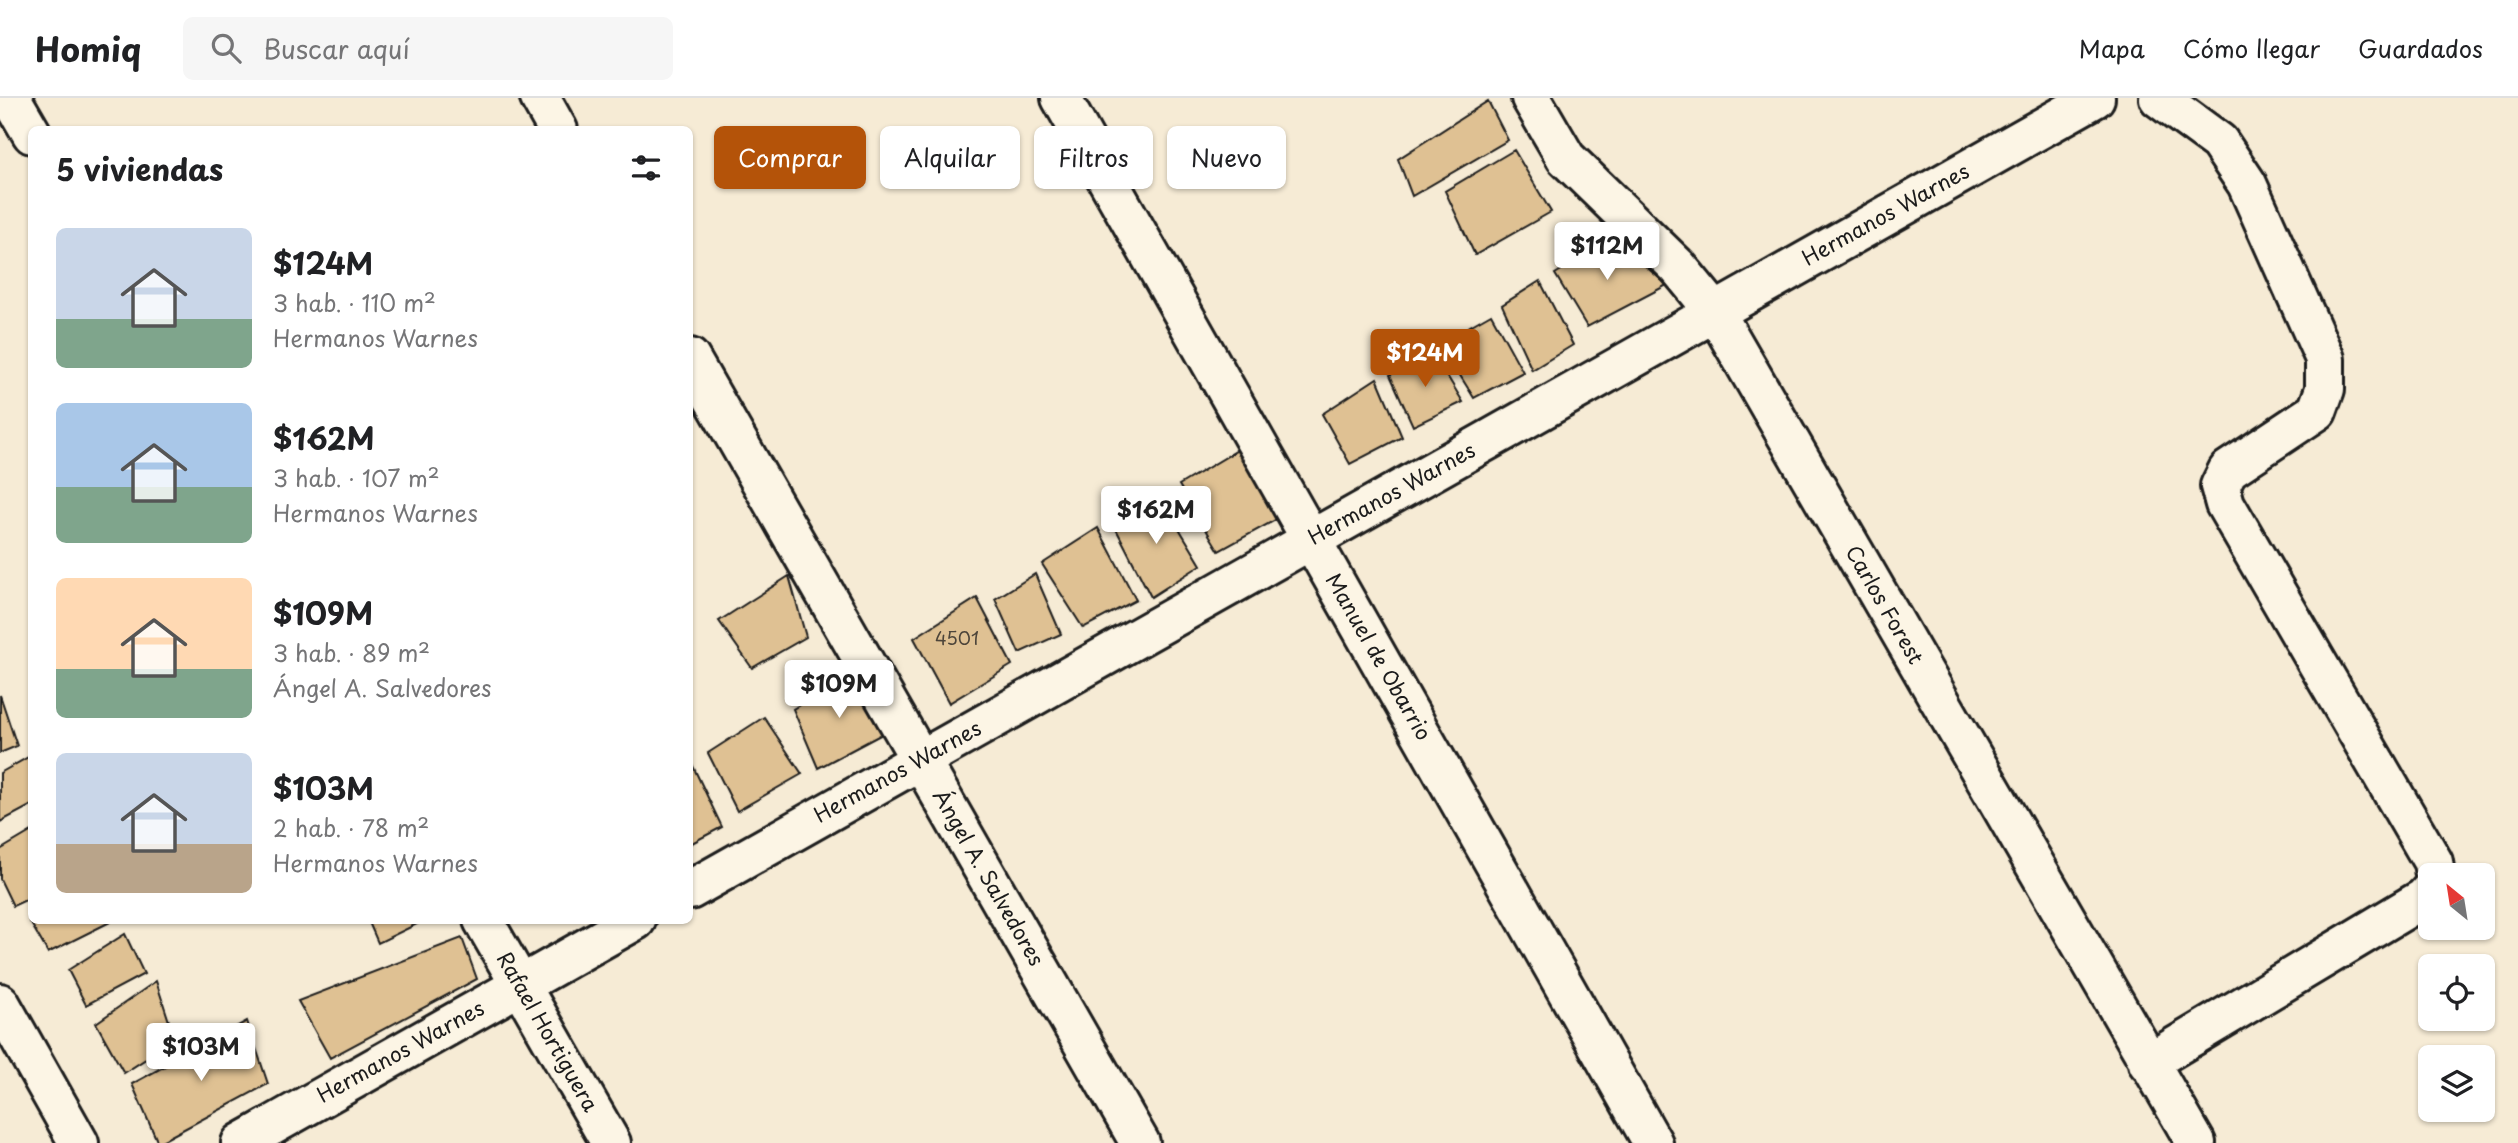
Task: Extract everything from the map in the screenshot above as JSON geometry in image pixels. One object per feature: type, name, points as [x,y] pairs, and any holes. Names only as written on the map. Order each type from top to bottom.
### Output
[{"type":"street","points":[[11,98],[28,127]]},
{"type":"street","points":[[540,98],[556,126]]},
{"type":"street","name":"Manuel de Obarrio","points":[[1061,98],[1653,1143]]},
{"type":"street","name":"Carlos Forest","points":[[1531,98],[1566,158],[1678,267],[1715,312],[2196,1143]]},
{"type":"street","name":"Hermanos Warnes","points":[[693,888],[2095,98]]},
{"type":"street","points":[[2159,98],[2219,142],[2247,184],[2325,359],[2325,389],[2318,411],[2228,471],[2220,486],[2225,504],[2433,863]]},
{"type":"street","name":"Ángel A. Salvedores","points":[[693,363],[1140,1143]]},
{"type":"street","points":[[2148,1063],[2418,902]]},
{"type":"street","name":"Rafael Hortiguera","points":[[485,924],[611,1143]]},
{"type":"street","name":"Hermanos Warnes","points":[[241,1143],[629,924]]},
{"type":"street","points":[[0,1003],[79,1143]]},
{"type":"building","points":[[1488,101],[1508,140],[1412,196],[1398,159]]},
{"type":"building","points":[[1514,150],[1551,212],[1475,255],[1445,191]]},
{"type":"building","points":[[1613,238],[1667,285],[1587,327],[1555,274]]},
{"type":"building","points":[[1540,281],[1573,345],[1532,370],[1502,305]]},
{"type":"building","points":[[1491,314],[1523,372],[1474,398],[1440,343]]},
{"type":"building","points":[[1432,351],[1463,402],[1413,426],[1390,375]]},
{"type":"building","points":[[1377,378],[1402,437],[1350,464],[1322,414]]},
{"type":"building","points":[[1241,448],[1279,518],[1219,551],[1179,485]]},
{"type":"building","points":[[1159,495],[1201,565],[1151,597],[1113,523]]},
{"type":"building","points":[[1098,528],[1136,600],[1083,628],[1042,564]]},
{"type":"building","points":[[1035,574],[1061,634],[1019,653],[995,599]]},
{"type":"building","points":[[789,576],[806,637],[752,668],[719,621]]},
{"type":"building","points":[[977,598],[1012,665],[949,703],[914,638]]},
{"type":"building","points":[[855,671],[886,732],[818,768],[793,709]]},
{"type":"building","points":[[0,695],[17,746],[0,753]]},
{"type":"building","points":[[764,717],[802,774],[737,811],[708,753]]},
{"type":"building","points":[[28,757],[28,807],[0,822],[0,773]]},
{"type":"building","points":[[693,766],[722,827],[693,842]]},
{"type":"building","points":[[28,833],[28,899],[13,906],[0,879],[0,850]]},
{"type":"building","points":[[31,924],[106,924],[48,953]]},
{"type":"building","points":[[370,924],[417,924],[378,943]]},
{"type":"building","points":[[125,934],[144,974],[86,1005],[68,970]]},
{"type":"building","points":[[462,938],[477,979],[330,1058],[298,1001]]},
{"type":"building","points":[[156,981],[175,1040],[124,1073],[96,1023]]},
{"type":"building","points":[[247,1021],[268,1084],[158,1143],[132,1084]]}]
